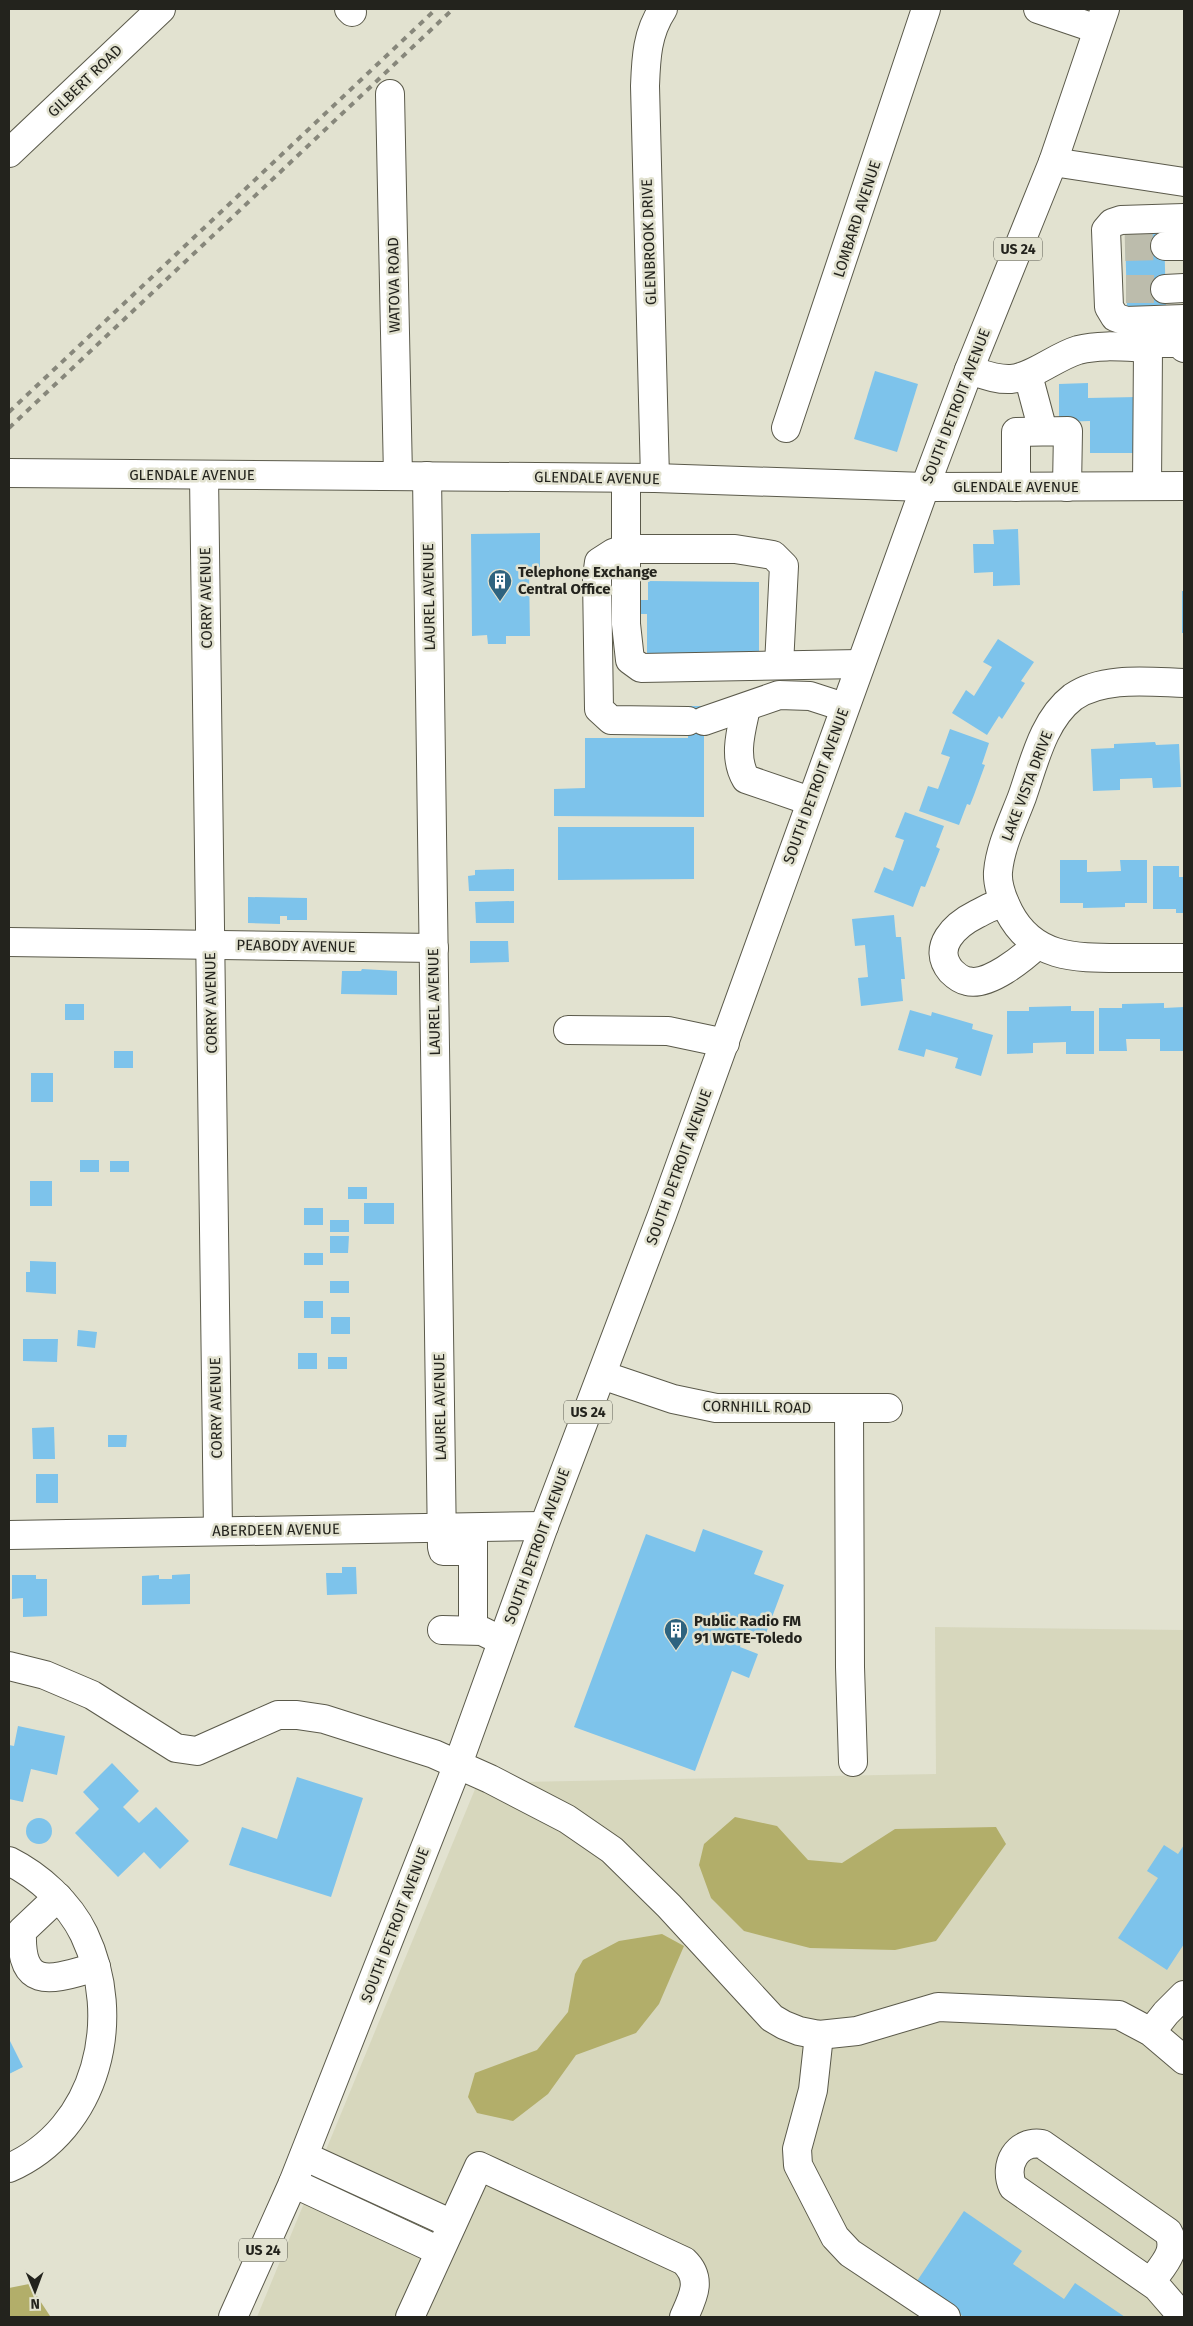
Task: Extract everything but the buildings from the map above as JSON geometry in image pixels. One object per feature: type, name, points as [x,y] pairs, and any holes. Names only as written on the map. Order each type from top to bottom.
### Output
[{"type":"street","name":"GILBERT ROAD","points":[[9,153],[161,9]]},
{"type":"street","name":"GLENBROOK DRIVE","points":[[655,478],[645,86],[646,53],[650,32],[663,9]]},
{"type":"street","name":"LOMBARD AVENUE","points":[[786,428],[926,9]]},
{"type":"street","points":[[1038,9],[1101,19]]},
{"type":"street","name":"SOUTH DETROIT AVENUE","points":[[233,2317],[304,2156],[458,1764],[544,1526],[725,1043],[844,707],[925,487],[969,370],[1053,162],[1101,19]]},
{"type":"street","name":"WATOVA ROAD","points":[[390,94],[398,476]]},
{"type":"street","points":[[1053,162],[1184,182]]},
{"type":"street","points":[[1184,218],[1121,220],[1112,223],[1106,230],[1116,247],[1117,290],[1109,307],[1115,317],[1126,321],[1184,319]]},
{"type":"street","points":[[969,370],[995,378],[1011,379],[1028,375],[1057,358],[1080,349],[1112,347],[1148,348],[1155,343],[1182,343],[1184,348]]},
{"type":"street","points":[[1147,486],[1148,348]]},
{"type":"street","points":[[1028,375],[1043,431]]},
{"type":"street","points":[[1016,487],[1016,432],[1043,431],[1068,431],[1067,486]]},
{"type":"street","name":"GLENDALE AVENUE","points":[[9,473],[655,478],[925,487],[1184,486]]},
{"type":"street","name":"CORRY AVENUE","points":[[204,475],[218,1531]]},
{"type":"street","name":"LAUREL AVENUE","points":[[427,476],[442,1528]]},
{"type":"street","points":[[626,478],[626,624],[630,660],[641,668],[860,664]]},
{"type":"street","points":[[779,665],[784,566],[773,556],[735,549],[625,549],[605,557],[597,567],[596,622],[599,709],[611,720],[696,721],[746,708],[780,695],[797,695],[844,707]]},
{"type":"street","name":"LAKE VISTA DRIVE","points":[[1046,949],[1024,934],[1005,904],[999,887],[1000,858],[1044,736],[1062,707],[1074,697],[1102,686],[1136,682],[1184,682]]},
{"type":"street","points":[[746,708],[739,743],[739,756],[746,779],[810,802]]},
{"type":"street","points":[[1005,904],[989,908],[957,926],[946,940],[943,949],[946,965],[956,976],[967,982],[982,980],[1046,949],[1079,958],[1184,958]]},
{"type":"street","name":"PEABODY AVENUE","points":[[9,942],[434,948]]},
{"type":"street","points":[[568,1030],[668,1031],[725,1043]]},
{"type":"street","name":"CORNHILL ROAD","points":[[602,1375],[673,1399],[716,1408],[888,1408]]},
{"type":"street","points":[[849,1408],[850,1666],[853,1762]]},
{"type":"street","name":"ABERDEEN AVENUE","points":[[9,1535],[442,1528],[473,1539],[544,1526]]},
{"type":"street","points":[[473,1539],[473,1630]]},
{"type":"street","points":[[442,1630],[482,1631],[503,1640]]},
{"type":"street","points":[[9,1666],[45,1675],[92,1695],[176,1748],[197,1751],[278,1715],[297,1715],[324,1720],[434,1754],[458,1764],[490,1779],[594,1836],[612,1850],[669,1906],[772,2018],[799,2031],[819,2035],[857,2030],[938,2007],[1119,2014],[1151,2032],[1184,2060]]},
{"type":"street","points":[[9,1861],[34,1876],[58,1897],[84,1934],[96,1967],[104,2008],[103,2027],[96,2065],[84,2100],[64,2126],[36,2152],[9,2168]]},
{"type":"street","points":[[58,1897],[22,1931],[22,1952],[29,1968],[39,1978],[57,1978],[96,1967]]},
{"type":"street","points":[[1151,2032],[1166,2012],[1184,1995]]},
{"type":"street","points":[[819,2035],[813,2090],[797,2149],[798,2165],[835,2238],[850,2253],[946,2317]]},
{"type":"street","points":[[1150,2282],[1172,2252],[1173,2240],[1168,2232],[1042,2144],[1030,2142],[1022,2147],[1009,2165],[1008,2176],[1013,2187],[1150,2282],[1183,2317]]},
{"type":"street","points":[[304,2156],[452,2224]]},
{"type":"street","points":[[410,2317],[479,2166],[684,2261],[693,2271],[696,2282],[694,2294],[684,2317]]},
{"type":"street","points":[[293,2183],[439,2251]]},
{"type":"shaded area","points":[[935,1627],[1184,1630],[1184,2317],[257,2317],[485,1765],[520,1782],[936,1774]]},
{"type":"shaded area","points":[[735,1817],[777,1826],[808,1860],[842,1863],[895,1829],[996,1827],[1006,1844],[936,1941],[895,1950],[810,1948],[744,1931],[711,1898],[699,1865],[704,1844]]},
{"type":"shaded area","points":[[662,1934],[684,1946],[659,2004],[636,2033],[576,2055],[548,2094],[513,2121],[477,2113],[468,2097],[475,2073],[537,2050],[568,2012],[575,1974],[583,1960],[619,1941]]},
{"type":"shaded area","points":[[29,2284],[51,2317],[9,2317],[9,2288]]},
{"type":"tunnel","points":[[1125,247],[1165,246]]},
{"type":"tunnel","points":[[1126,289],[1165,289]]},
{"type":"railway","points":[[9,412],[436,9]]},
{"type":"railway","points":[[9,428],[453,9]]},
{"type":"place","name":"Telephone Exchange Central Office","points":[[500,602]]},
{"type":"place","name":"Public Radio FM 91 WGTE-Toledo","points":[[676,1651]]}]
